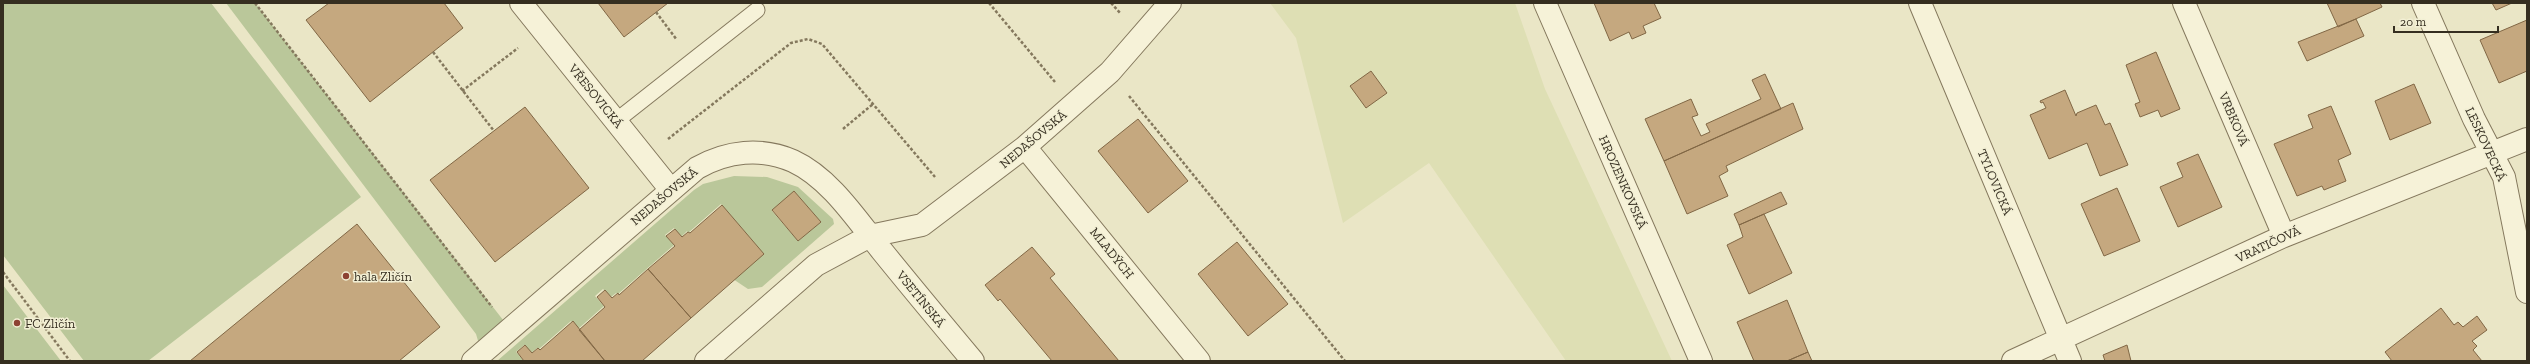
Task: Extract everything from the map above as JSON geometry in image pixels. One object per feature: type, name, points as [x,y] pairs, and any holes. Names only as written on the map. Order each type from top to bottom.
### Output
[{"type":"street","name":"VŘESOVICKÁ","points":[[522,3],[671,190]]},
{"type":"street","name":"NEDAŠOVSKÁ","points":[[706,361],[816,265],[870,236],[922,225],[1025,147],[1110,72],[1170,3]]},
{"type":"street","name":"HROZENKOVSKÁ","points":[[1546,3],[1701,361]]},
{"type":"street","name":"TYLOVICKÁ","points":[[1920,3],[2070,361]]},
{"type":"street","name":"VRBKOVÁ","points":[[2184,3],[2284,236]]},
{"type":"street","name":"LESKOVECKÁ","points":[[2423,3],[2474,119],[2504,177],[2527,292]]},
{"type":"street","name":"VRATIČOVÁ","points":[[2013,361],[2284,236],[2527,139]]},
{"type":"street","name":"MLADÝCH","points":[[1025,147],[1199,361]]},
{"type":"street","name":"NEDAŠOVSKÁ","points":[[473,361],[671,190],[710,161],[740,153],[767,153],[794,162],[822,182],[870,236]]},
{"type":"street","name":"VSETÍNSKÁ","points":[[870,236],[973,361]]},
{"type":"lane","points":[[616,121],[757,10]]},
{"type":"path","points":[[255,3],[510,329]]},
{"type":"path","points":[[988,3],[1074,104]]},
{"type":"path","points":[[1111,3],[1124,16]]},
{"type":"path","points":[[656,12],[679,43]]},
{"type":"path","points":[[663,143],[791,43],[808,40],[822,44],[954,201]]},
{"type":"path","points":[[462,91],[518,48]]},
{"type":"path","points":[[433,52],[494,131]]},
{"type":"path","points":[[1126,92],[1345,361]]},
{"type":"path","points":[[843,129],[873,104]]},
{"type":"path","points":[[3,272],[70,361]]},
{"type":"green space","points":[[3,3],[211,3],[361,197],[148,361],[84,361],[3,255]]},
{"type":"green space","points":[[226,3],[255,3],[507,325],[482,354],[476,334]]},
{"type":"green space","points":[[1270,3],[1515,3],[1545,89],[1672,361],[1566,361],[1429,163],[1343,223],[1296,38]],"holes":[[[1371,71],[1387,93],[1366,108],[1351,86]]]},
{"type":"green space","points":[[734,176],[767,177],[798,187],[833,219],[834,224],[762,287],[748,289],[733,279],[763,253],[721,204],[688,233],[687,231],[681,237],[674,228],[665,235],[674,245],[618,294],[616,293],[611,297],[603,289],[595,296],[604,306],[578,329],[571,321],[539,349],[537,348],[531,353],[524,345],[516,352],[524,361],[497,361],[694,190],[703,184]],"holes":[[[794,191],[821,222],[798,241],[772,211]]]},
{"type":"green space","name":"FC Zličín","points":[[3,285],[61,361],[3,361]]},
{"type":"building","points":[[329,3],[444,3],[463,28],[370,102],[306,20]]},
{"type":"building","points":[[598,3],[668,3],[624,37]]},
{"type":"building","points":[[1594,3],[1654,3],[1661,18],[1643,26],[1646,33],[1632,39],[1629,32],[1610,41]]},
{"type":"building","points":[[2327,3],[2380,3],[2382,7],[2338,27]]},
{"type":"building","points":[[2492,3],[2512,3],[2496,10]]},
{"type":"building","points":[[2356,19],[2364,36],[2307,61],[2298,42]]},
{"type":"building","points":[[2527,20],[2527,71],[2499,83],[2480,40]]},
{"type":"building","points":[[2156,52],[2180,109],[2161,117],[2158,110],[2140,117],[2135,104],[2140,102],[2126,65]]},
{"type":"building","points":[[1371,71],[1387,93],[1366,108],[1350,86]]},
{"type":"building","points":[[1765,74],[1781,109],[1664,161],[1645,119],[1691,99],[1698,115],[1692,117],[1701,136],[1710,132],[1706,124],[1761,99],[1752,80]]},
{"type":"building","points":[[2414,84],[2431,123],[2390,140],[2375,101]]},
{"type":"building","points":[[2065,90],[2076,116],[2077,113],[2096,105],[2105,125],[2110,123],[2128,165],[2100,176],[2087,143],[2049,159],[2030,115],[2046,108],[2043,102],[2041,103],[2040,101]]},
{"type":"building","points":[[1793,103],[1803,129],[1726,166],[1728,171],[1719,176],[1728,196],[1687,214],[1664,161]]},
{"type":"building","points":[[2331,106],[2351,154],[2338,160],[2346,181],[2324,190],[2322,186],[2297,196],[2274,144],[2313,128],[2308,115]]},
{"type":"building","points":[[525,107],[589,188],[495,262],[430,180]]},
{"type":"building","points":[[1138,119],[1188,181],[1148,213],[1098,151]]},
{"type":"building","points":[[2198,154],[2222,207],[2178,227],[2160,187],[2183,177],[2177,163]]},
{"type":"building","points":[[2117,188],[2140,241],[2104,256],[2081,204]]},
{"type":"building","points":[[794,191],[821,222],[798,241],[772,210]]},
{"type":"building","points":[[1781,192],[1787,204],[1739,225],[1734,214]]},
{"type":"building","points":[[722,205],[764,254],[691,318],[648,269],[675,246],[666,236],[675,229],[682,237],[688,232],[690,233]]},
{"type":"building","points":[[1764,214],[1792,273],[1749,294],[1727,245],[1743,237],[1739,225]]},
{"type":"building","name":"hala Zličín","points":[[357,224],[440,327],[399,361],[190,361]]},
{"type":"building","points":[[1237,242],[1288,304],[1248,336],[1198,274]]},
{"type":"building","points":[[1032,247],[1055,274],[1050,278],[1119,361],[1052,361],[1000,299],[998,301],[985,285]]},
{"type":"building","points":[[648,269],[691,318],[642,361],[605,361],[579,330],[605,307],[597,297],[605,290],[612,298],[618,293],[619,295]]},
{"type":"building","points":[[1787,300],[1808,352],[1787,361],[1754,361],[1737,322]]},
{"type":"building","points":[[2441,308],[2454,325],[2458,322],[2463,327],[2477,316],[2487,330],[2472,341],[2477,346],[2473,350],[2482,361],[2392,361],[2385,352]]},
{"type":"building","points":[[573,321],[605,361],[524,361],[517,352],[525,345],[532,353],[538,348],[540,350]]},
{"type":"building","points":[[2127,345],[2131,361],[2105,361],[2103,355]]},
{"type":"building","points":[[1808,352],[1812,361],[1787,361]]},
{"type":"place","name":"hala Zličín","points":[[346,276]]},
{"type":"place","name":"FC Zličín","points":[[17,323]]}]
